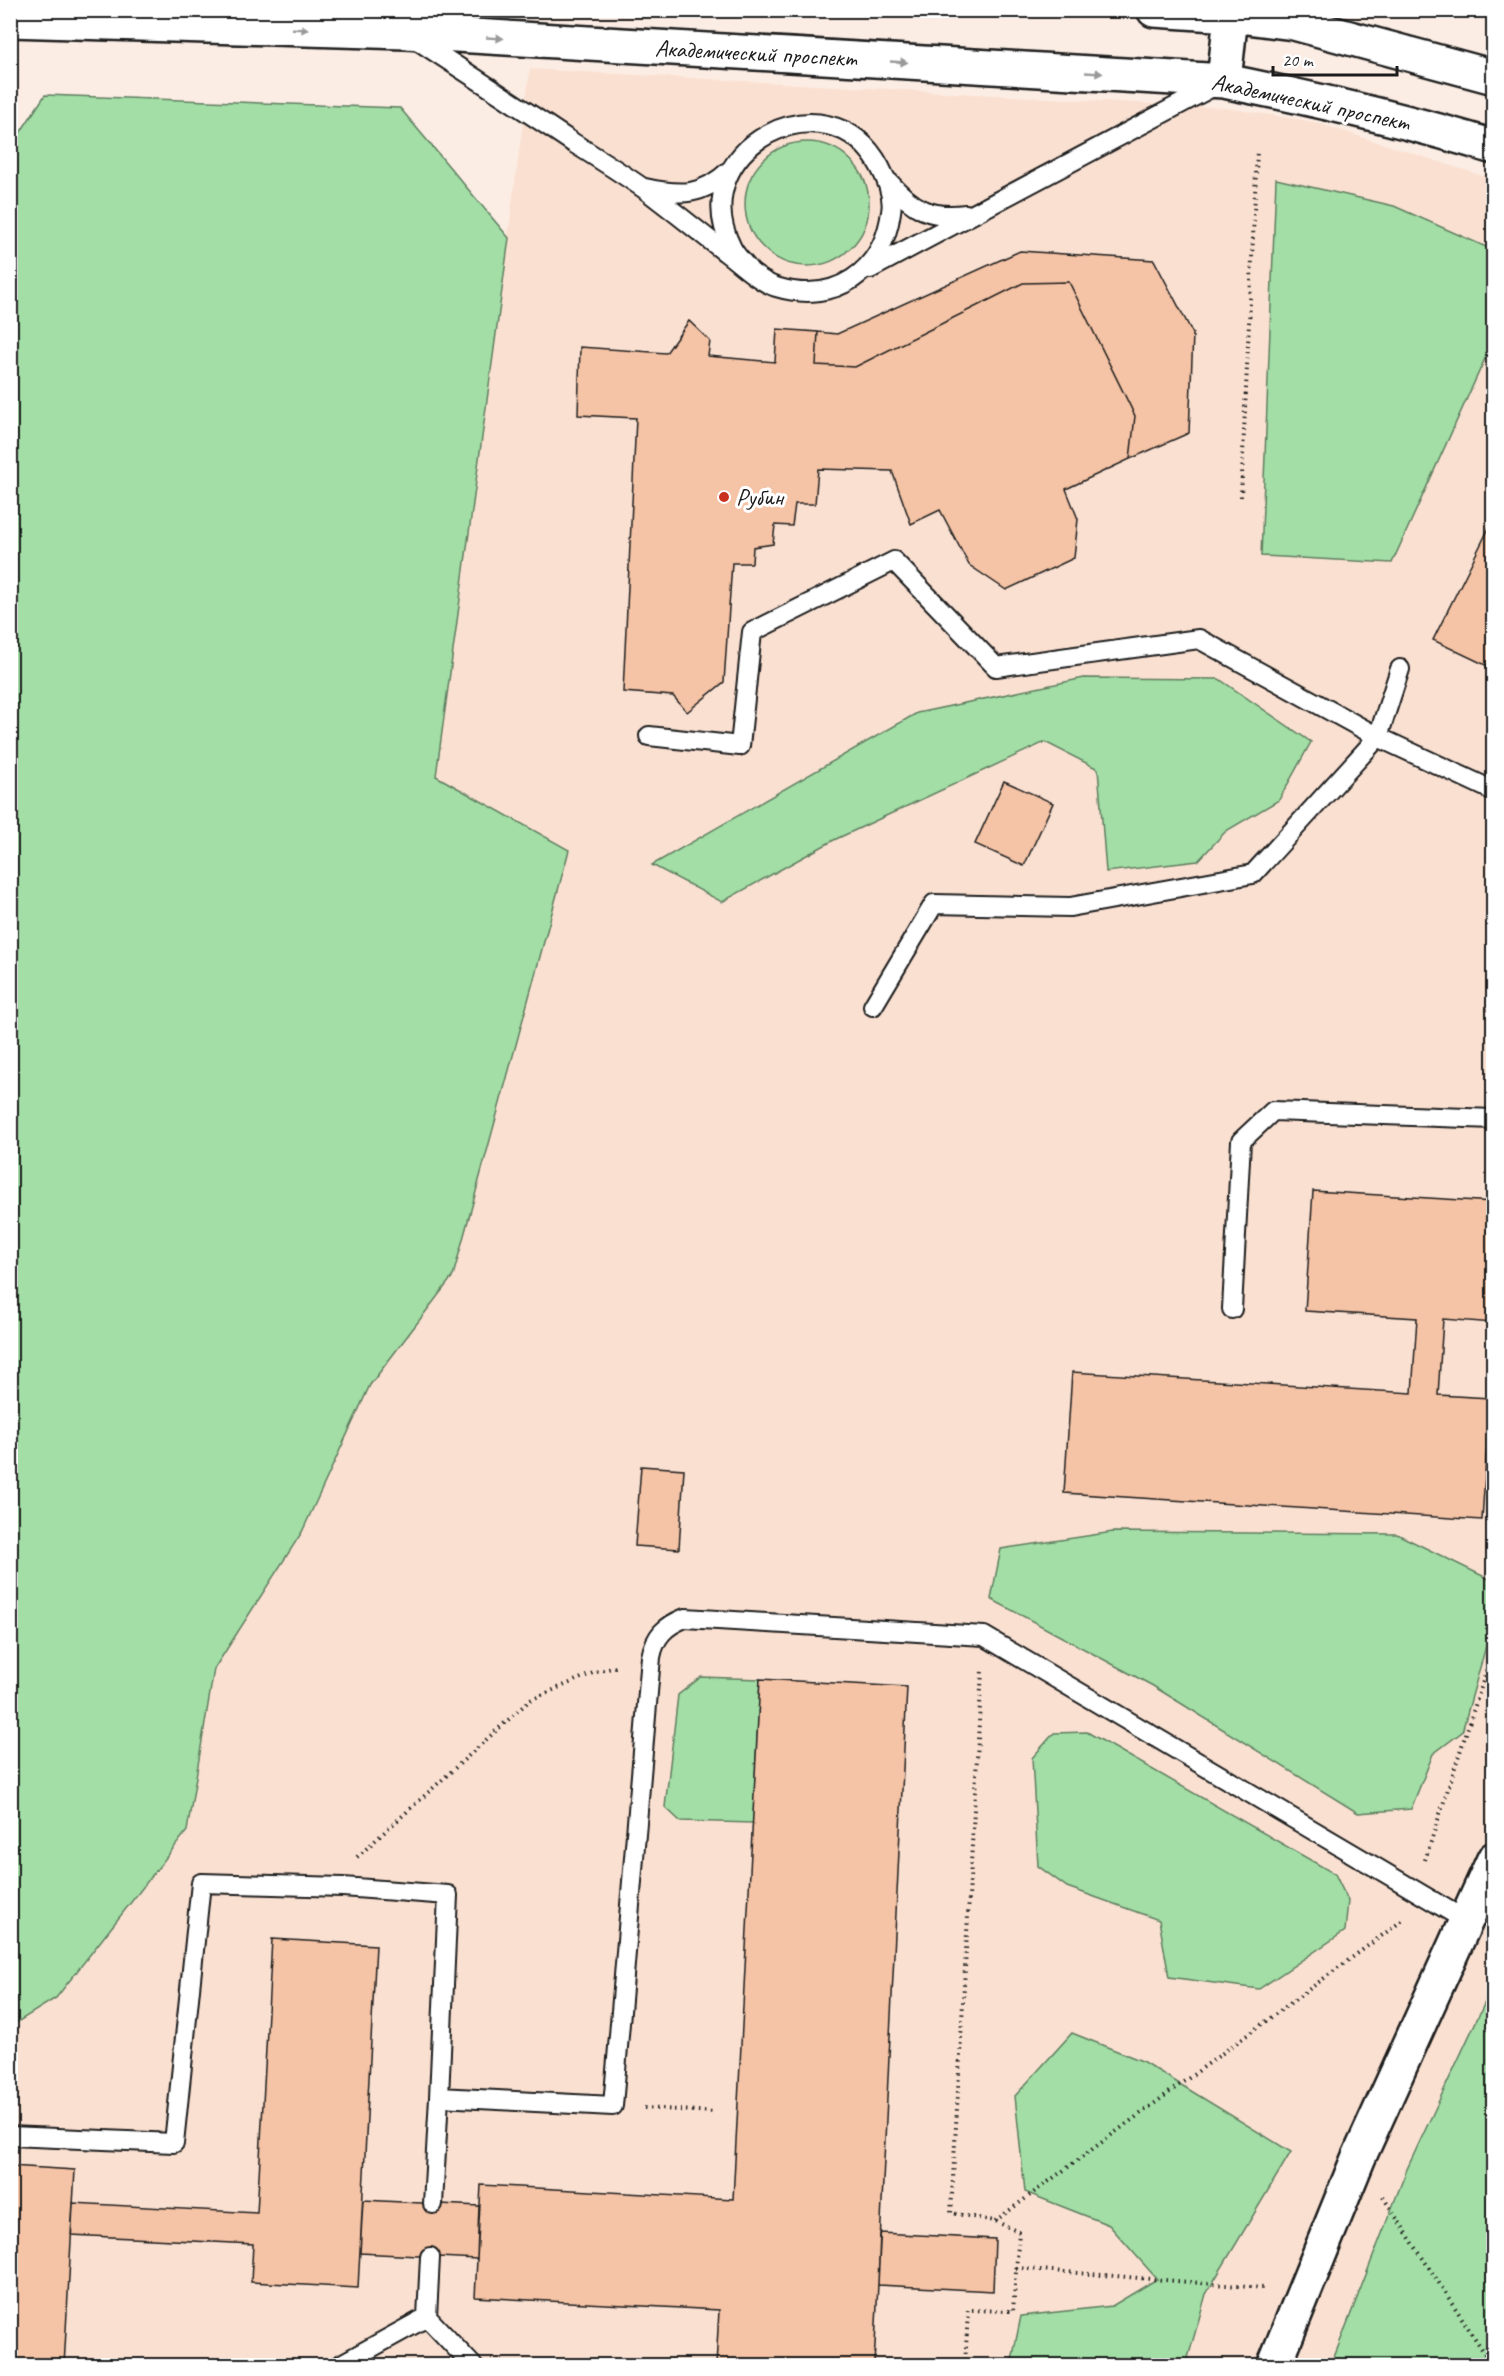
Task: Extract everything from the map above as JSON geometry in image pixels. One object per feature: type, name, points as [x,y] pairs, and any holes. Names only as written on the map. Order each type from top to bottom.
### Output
[{"type":"main road","points":[[1154,10],[1230,15],[1294,23],[1494,77]]},
{"type":"main road","points":[[1224,81],[1230,15]]},
{"type":"main road","name":"Академический проспект","points":[[10,20],[406,21],[1224,81],[1334,103],[1494,147]]},
{"type":"main road","points":[[1274,2366],[1358,2158],[1494,1859]]},
{"type":"lane","points":[[406,21],[642,188],[749,270],[774,286],[802,292],[831,289],[858,276],[1224,81]]},
{"type":"lane","points":[[642,188],[668,193],[693,192],[714,185],[731,169],[748,146],[772,131],[799,123],[827,125],[853,136],[874,155],[887,180],[905,201],[924,211],[947,217],[973,213]]},
{"type":"lane","points":[[731,169],[723,195],[723,222],[732,249],[749,270]]},
{"type":"lane","points":[[858,276],[876,257],[888,233],[892,206],[887,180]]},
{"type":"lane","points":[[649,736],[740,746],[752,632],[894,561],[996,667],[1199,639],[1378,738],[1494,791]]},
{"type":"lane","points":[[873,1006],[934,904],[1070,907],[1253,874],[1378,738],[1400,669]]},
{"type":"lane","points":[[1232,1309],[1241,1141],[1273,1112],[1494,1119]]},
{"type":"lane","points":[[439,2097],[613,2106],[651,1657],[654,1643],[661,1632],[672,1623],[685,1618],[984,1636],[1466,1920]]},
{"type":"lane","points":[[10,2136],[174,2143],[201,1883],[343,1887],[448,1895],[433,2204]]},
{"type":"lane","points":[[430,2257],[427,2317],[473,2366]]},
{"type":"lane","points":[[338,2366],[427,2317]]},
{"type":"path","points":[[1241,497],[1257,150]]},
{"type":"path","points":[[965,2366],[968,2310],[1013,2311],[1019,2232],[995,2221],[951,2213],[984,1636]]},
{"type":"path","points":[[995,2221],[1406,1918],[1494,1647]]},
{"type":"path","points":[[343,1887],[352,1861],[530,1700],[593,1673],[651,1657]]},
{"type":"path","points":[[613,2106],[714,2112]]},
{"type":"path","points":[[1358,2158],[1493,2366]]},
{"type":"path","points":[[1016,2268],[1305,2291]]},
{"type":"shaded area","points":[[530,69],[1226,108],[1315,122],[1493,179],[1493,2365],[11,2366],[11,2026],[56,1998],[187,1832],[214,1669],[302,1532],[370,1385],[453,1276],[569,850],[436,776]]},
{"type":"green space","points":[[45,95],[400,108],[509,238],[436,776],[569,850],[453,1276],[370,1385],[302,1532],[214,1669],[187,1831],[56,1998],[11,2026],[10,148]]},
{"type":"green space","points":[[807,142],[831,147],[851,160],[864,180],[869,204],[864,228],[851,248],[831,261],[807,266],[783,261],[763,248],[750,228],[745,204],[750,180],[763,160],[783,147]]},
{"type":"green space","points":[[1276,179],[1394,206],[1493,250],[1493,341],[1392,563],[1261,556]]},
{"type":"green space","points":[[1084,678],[1219,679],[1311,742],[1279,800],[1226,831],[1198,861],[1106,872],[1098,769],[1045,742],[834,840],[722,902],[652,865],[917,713]]},
{"type":"green space","points":[[1113,1532],[1397,1534],[1493,1581],[1493,1621],[1462,1732],[1433,1754],[1411,1809],[1358,1813],[1153,1686],[991,1599],[1001,1549]]},
{"type":"green space","points":[[701,1677],[760,1679],[753,1823],[680,1821],[665,1807],[678,1695]]},
{"type":"green space","points":[[1087,1732],[1335,1874],[1348,1901],[1345,1931],[1259,1989],[1169,1977],[1159,1920],[1067,1887],[1038,1866],[1032,1758],[1054,1733]]},
{"type":"green space","points":[[1493,1985],[1493,2365],[1331,2365],[1407,2169]]},
{"type":"green space","points":[[1072,2033],[1142,2061],[1291,2152],[1206,2294],[1186,2365],[1011,2365],[1021,2316],[1112,2306],[1157,2279],[1109,2225],[1025,2192],[1015,2096]]},
{"type":"building","points":[[1020,251],[1154,260],[1193,334],[1189,433],[1130,459],[1135,416],[1069,282],[1023,283],[855,367],[816,365],[818,332],[837,334]]},
{"type":"building","name":"Рубин","points":[[1069,282],[1135,416],[1130,459],[1066,489],[1078,519],[1074,558],[1006,590],[969,565],[940,510],[911,524],[892,471],[818,469],[815,504],[795,504],[792,526],[775,525],[773,544],[753,547],[752,563],[732,563],[724,682],[687,712],[673,696],[623,692],[636,418],[578,415],[580,347],[666,353],[689,321],[710,341],[708,356],[775,362],[777,329],[818,332],[816,365],[855,367],[1023,283]]},
{"type":"building","points":[[1494,518],[1494,669],[1433,640]]},
{"type":"building","points":[[1004,781],[1053,803],[1024,866],[975,844]]},
{"type":"building","points":[[1313,1191],[1494,1202],[1494,1323],[1443,1319],[1438,1395],[1490,1398],[1482,1520],[1064,1493],[1072,1372],[1412,1393],[1417,1318],[1305,1311]]},
{"type":"building","points":[[641,1466],[684,1469],[679,1549],[635,1546]]},
{"type":"building","points":[[760,1679],[907,1687],[874,2366],[716,2366],[719,2310],[475,2297],[481,2185],[733,2199]]},
{"type":"building","points":[[272,1939],[376,1945],[358,2288],[251,2282],[253,2244],[71,2235],[73,2203],[257,2213]]},
{"type":"building","points":[[10,2166],[75,2170],[64,2366],[10,2366]]},
{"type":"building","points":[[363,2200],[479,2206],[477,2259],[360,2253]]},
{"type":"building","points":[[880,2233],[995,2239],[993,2291],[878,2285]]},
{"type":"place","name":"Рубин","points":[[724,497]]}]
